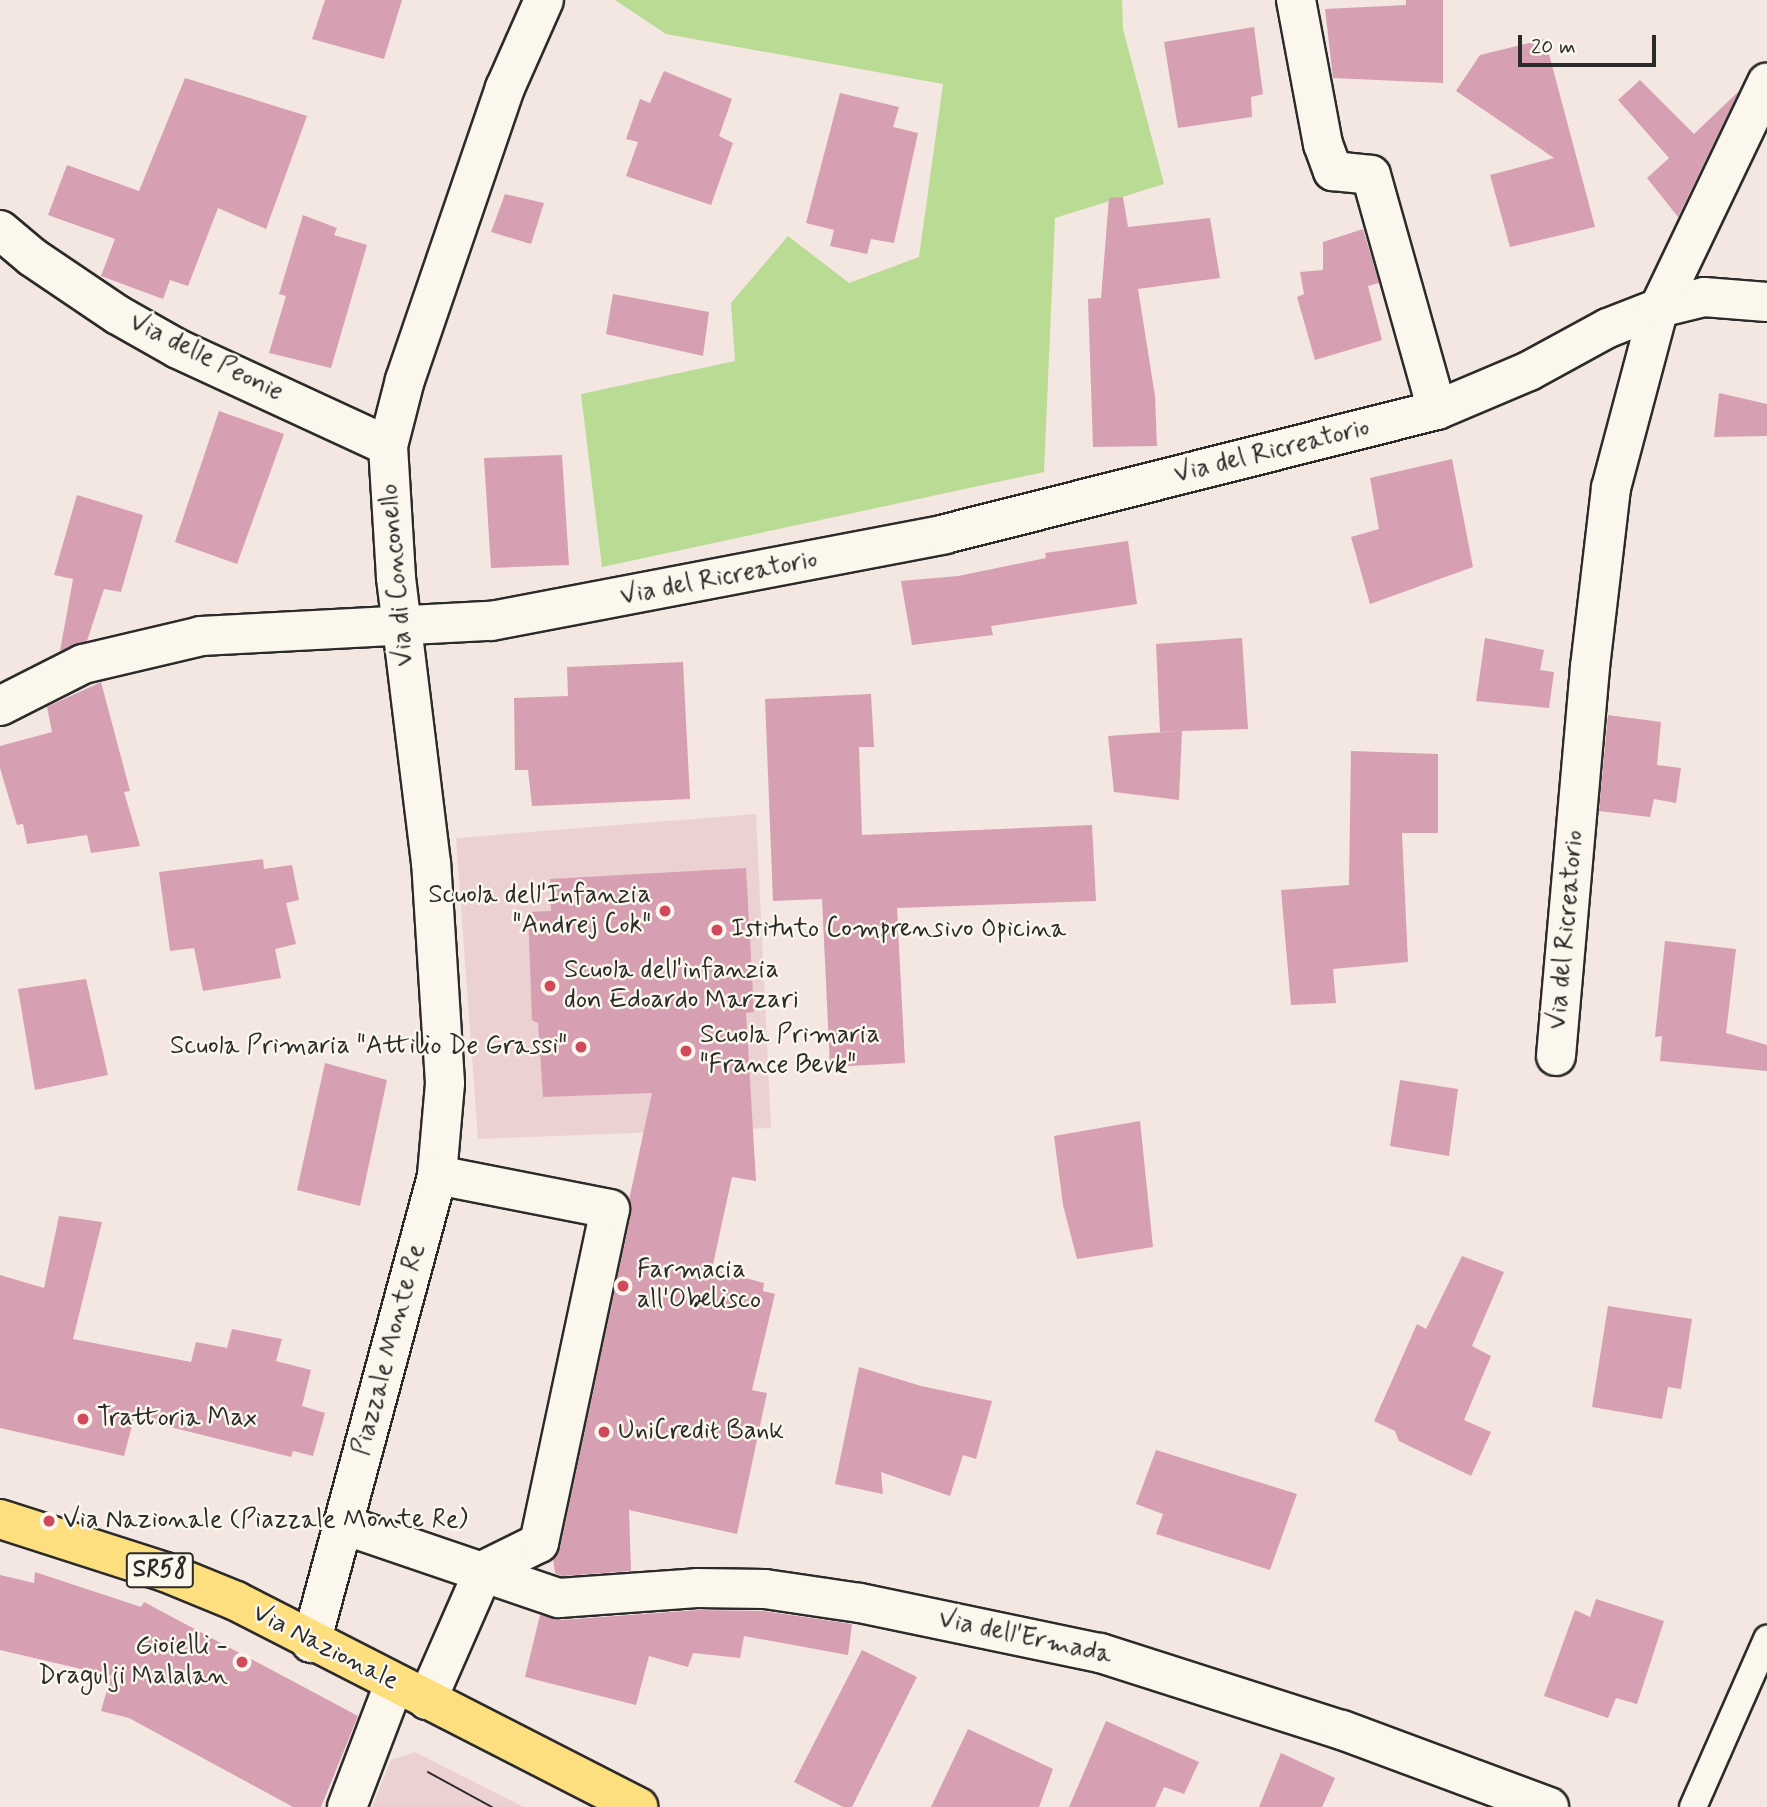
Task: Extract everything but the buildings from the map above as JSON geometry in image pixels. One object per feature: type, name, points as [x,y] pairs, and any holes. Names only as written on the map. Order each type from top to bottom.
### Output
[{"type":"main road","name":"Via Nazionale","points":[[0,1518],[165,1572],[236,1601],[312,1643],[638,1807]]},
{"type":"street","name":"Via di Conconello","points":[[437,1175],[445,1083],[430,863],[401,626],[388,446],[405,380],[505,88],[544,0]]},
{"type":"street","points":[[1296,0],[1323,144],[1333,171],[1371,175],[1437,410]]},
{"type":"street","name":"Via del Ricreatorio","points":[[1556,1056],[1590,667],[1611,488],[1658,308],[1767,83]]},
{"type":"street","name":"Via delle Peonie","points":[[0,230],[32,257],[118,315],[178,349],[388,446]]},
{"type":"street","name":"Via del Ricreatorio","points":[[0,706],[83,664],[201,636],[491,621],[945,534],[1437,410],[1529,371],[1608,328],[1658,308],[1704,297],[1767,302]]},
{"type":"street","points":[[348,1807],[411,1692],[484,1570],[539,1543],[610,1209],[437,1175]]},
{"type":"street","name":"Piazzale Monte Re","points":[[312,1643],[437,1175]]},
{"type":"street","name":"Via dell'Ermada","points":[[344,1525],[484,1570],[559,1598],[697,1588],[765,1589],[860,1603],[1100,1653],[1342,1730],[1549,1807]]},
{"type":"lane","points":[[1693,1807],[1767,1639]]},
{"type":"shaded area","points":[[756,814],[771,1128],[478,1139],[456,838]]},
{"type":"shaded area","points":[[415,1752],[524,1807],[372,1807],[391,1760]]},
{"type":"green space","points":[[615,0],[1122,0],[1123,29],[1164,184],[1055,218],[1044,472],[602,567],[581,394],[735,361],[731,303],[788,236],[849,283],[919,257],[943,84],[666,34]]},
{"type":"tram line","points":[[428,1772],[492,1807]]},
{"type":"place","name":"Scuola dell'Infanzia \"Andrej Cok\"","points":[[665,911]]},
{"type":"place","name":"Istituto Comprensivo Opicina","points":[[717,930]]},
{"type":"place","name":"Scuola dell'infanzia don Edoardo Marzari","points":[[550,986]]},
{"type":"place","name":"Scuola Primaria \"Attilio De Grassi\"","points":[[581,1047]]},
{"type":"place","name":"Scuola Primaria \"France Bevk\"","points":[[686,1051]]},
{"type":"place","name":"Farmacia all'Obelisco","points":[[623,1286]]},
{"type":"place","name":"Trattoria Max","points":[[83,1419]]},
{"type":"place","name":"UniCredit Bank","points":[[604,1432]]},
{"type":"place","name":"Via Nazionale (Piazzale Monte Re)","points":[[49,1521]]},
{"type":"place","name":"Gioielli - Dragulji Malalan","points":[[242,1662]]}]
